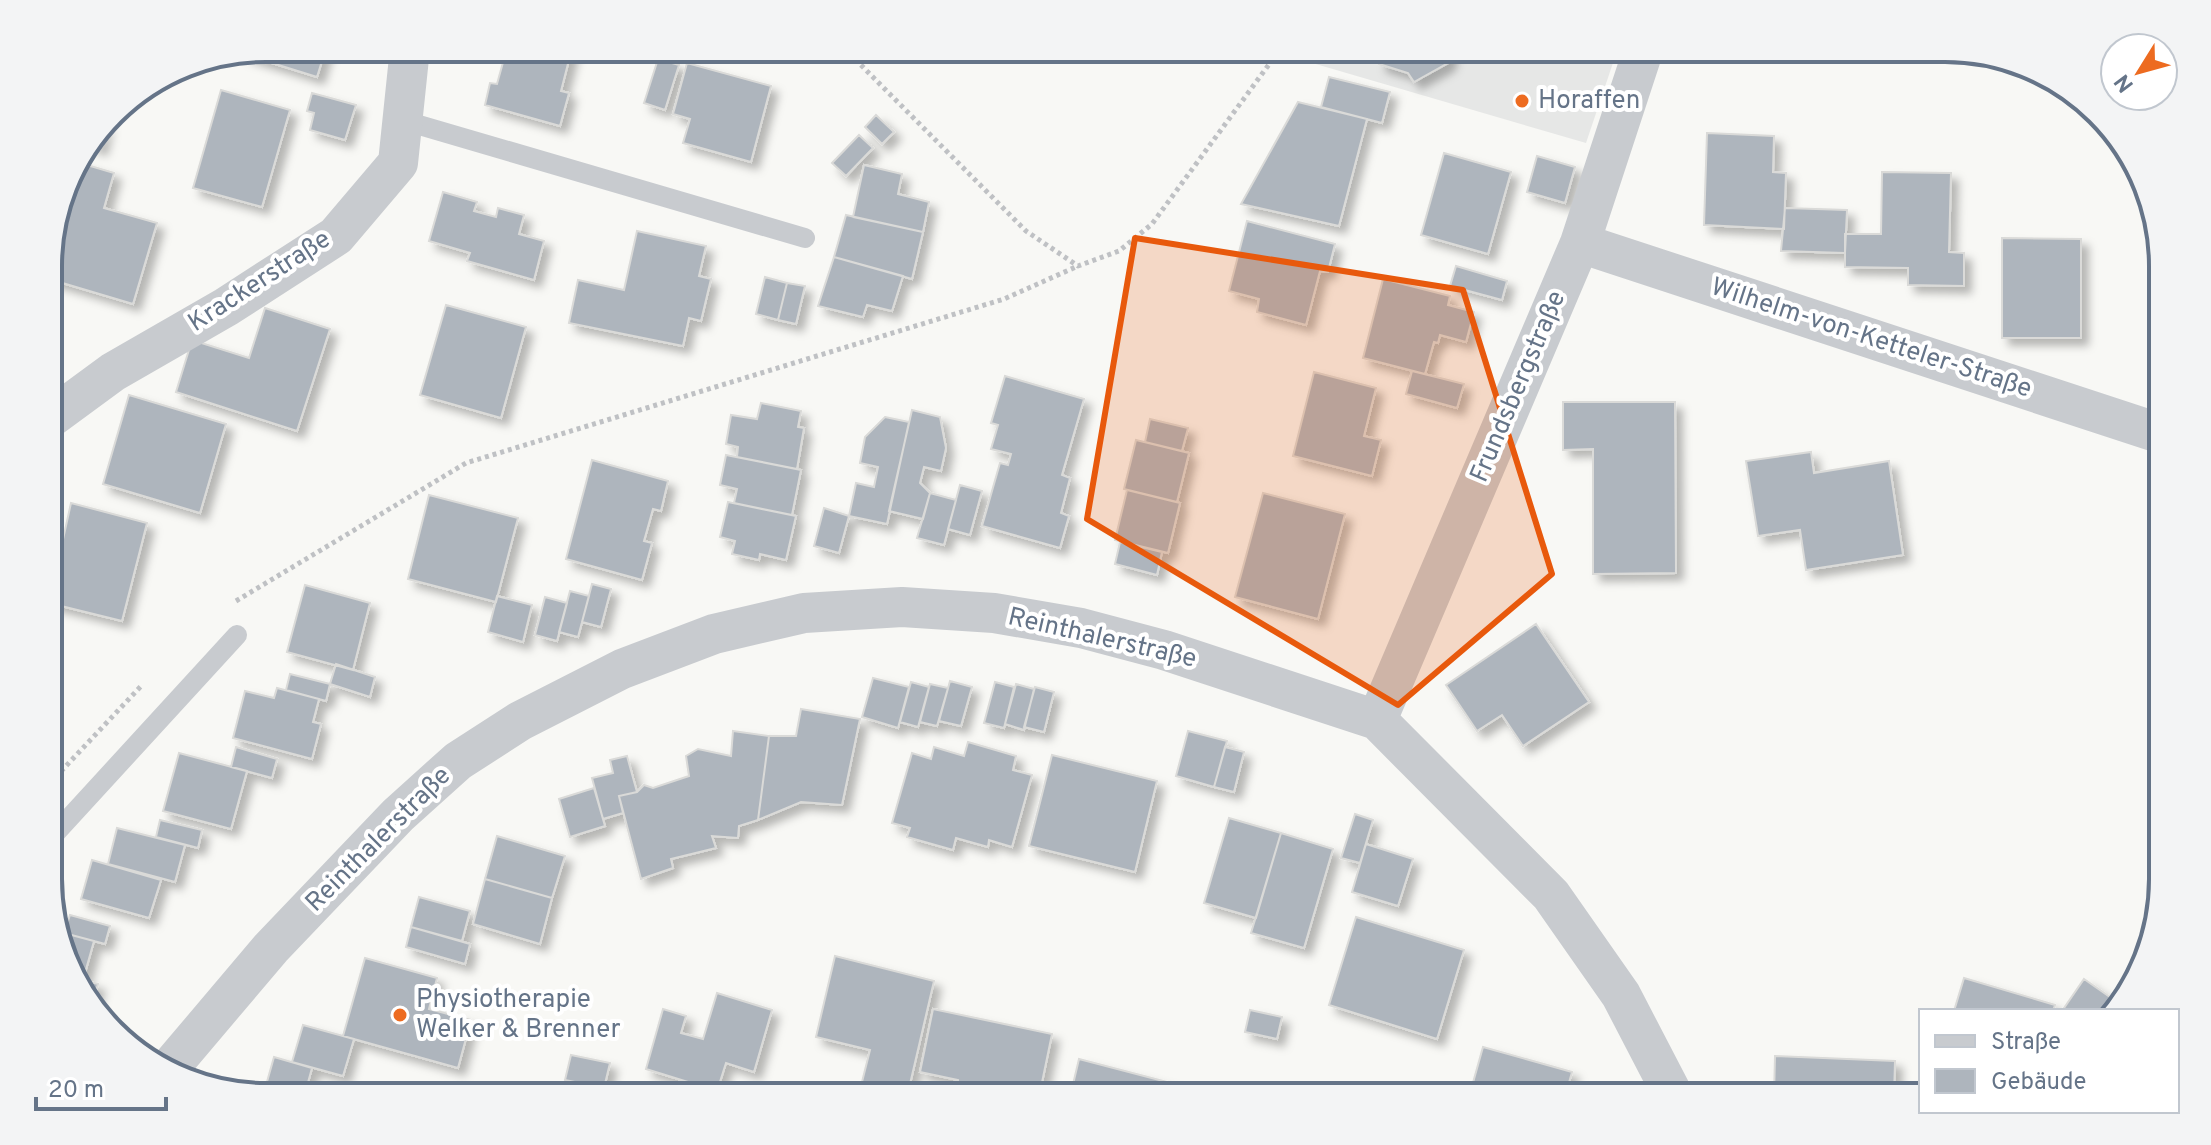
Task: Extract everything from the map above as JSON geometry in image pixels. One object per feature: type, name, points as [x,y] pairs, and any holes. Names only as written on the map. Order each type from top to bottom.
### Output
[{"type":"street","name":"Krackerstraße","points":[[62,409],[113,372],[226,307],[336,236],[398,163],[408,62]]},
{"type":"street","name":"Frundsbergstraße","points":[[1377,720],[1580,243],[1639,62]]},
{"type":"street","name":"Wilhelm-von-Ketteler-Straße","points":[[1580,243],[2149,430]]},
{"type":"street","name":"Reinthalerstraße","points":[[175,1061],[271,948],[398,815],[458,761],[520,721],[622,669],[714,634],[804,613],[902,607],[994,613],[1081,628],[1164,650],[1377,720],[1551,895],[1621,995],[1667,1083]]},
{"type":"lane","points":[[402,120],[805,238]]},
{"type":"lane","points":[[62,826],[237,635]]},
{"type":"path","points":[[858,62],[1026,231],[1078,266]]},
{"type":"path","points":[[229,605],[466,463],[1004,299],[1119,251],[1152,224],[1271,62]]},
{"type":"path","points":[[62,770],[148,679]]},
{"type":"highlighted area","points":[[1135,238],[1463,290],[1552,574],[1398,705],[1087,519]]},
{"type":"shaded area","name":"Horaffen","points":[[1309,62],[1613,62],[1586,143]]},
{"type":"building","points":[[269,62],[322,62],[317,77]]},
{"type":"building","points":[[503,62],[568,62],[561,91],[569,93],[560,126],[485,105],[490,83],[497,84]]},
{"type":"building","points":[[657,62],[679,65],[665,110],[644,103]]},
{"type":"building","points":[[1448,62],[1414,82],[1408,73],[1379,64]]},
{"type":"building","points":[[687,63],[771,86],[751,162],[683,143],[690,119],[673,114]]},
{"type":"building","points":[[1329,77],[1390,92],[1382,123],[1321,107]]},
{"type":"building","points":[[221,90],[290,110],[262,207],[193,188]]},
{"type":"building","points":[[312,93],[356,105],[345,140],[310,130],[314,113],[307,111]]},
{"type":"building","points":[[1298,102],[1367,119],[1339,226],[1241,204]]},
{"type":"building","points":[[876,115],[894,132],[882,144],[865,127]]},
{"type":"building","points":[[1707,133],[1774,136],[1773,172],[1786,173],[1784,229],[1704,225]]},
{"type":"building","points":[[859,135],[873,148],[846,176],[832,163]]},
{"type":"building","points":[[1444,153],[1511,172],[1488,254],[1421,235]]},
{"type":"building","points":[[1537,156],[1575,167],[1565,203],[1527,192]]},
{"type":"building","points":[[88,165],[114,173],[104,208],[157,223],[133,304],[62,283],[62,253],[69,213]]},
{"type":"building","points":[[864,165],[902,174],[898,194],[929,202],[923,232],[853,217]]},
{"type":"building","points":[[1882,172],[1951,173],[1949,252],[1964,253],[1964,286],[1908,285],[1908,268],[1845,267],[1845,234],[1881,234]]},
{"type":"building","points":[[443,192],[477,202],[474,211],[496,217],[498,208],[524,215],[519,234],[544,241],[534,280],[467,261],[470,253],[429,241]]},
{"type":"building","points":[[1785,208],[1847,210],[1845,253],[1781,251]]},
{"type":"building","points":[[846,215],[923,232],[912,279],[834,257]]},
{"type":"building","points":[[1247,221],[1335,244],[1328,272],[1320,271],[1306,325],[1257,312],[1259,299],[1229,291]]},
{"type":"building","points":[[637,231],[706,246],[699,276],[711,279],[701,321],[689,318],[683,346],[569,323],[578,280],[624,290]]},
{"type":"building","points":[[2002,238],[2081,239],[2081,338],[2002,338]]},
{"type":"building","points":[[834,257],[903,276],[892,311],[867,305],[863,317],[818,306]]},
{"type":"building","points":[[1456,266],[1507,281],[1502,300],[1450,286]]},
{"type":"building","points":[[765,277],[787,283],[778,320],[756,314]]},
{"type":"building","points":[[1383,279],[1450,296],[1448,305],[1474,312],[1466,342],[1440,335],[1438,343],[1434,342],[1425,374],[1363,358]]},
{"type":"building","points":[[787,283],[805,286],[796,324],[778,320]]},
{"type":"building","points":[[446,305],[526,327],[501,418],[420,395]]},
{"type":"building","points":[[265,308],[330,329],[297,431],[176,392],[192,340],[249,358]]},
{"type":"building","points":[[1412,371],[1464,384],[1457,408],[1406,394]]},
{"type":"building","points":[[1314,372],[1376,388],[1364,436],[1381,440],[1372,476],[1293,456]]},
{"type":"building","points":[[1005,376],[1084,399],[1062,475],[1070,478],[1061,513],[1069,516],[1060,548],[982,526],[1000,463],[1008,465],[1011,454],[991,449],[998,425],[991,423]]},
{"type":"building","points":[[129,395],[226,424],[200,513],[103,484]]},
{"type":"building","points":[[1563,402],[1675,402],[1676,573],[1593,574],[1593,449],[1563,450]]},
{"type":"building","points":[[761,403],[801,411],[798,427],[804,428],[797,469],[737,457],[738,447],[726,444],[731,415],[757,419]]},
{"type":"building","points":[[912,410],[940,417],[946,448],[941,471],[924,467],[920,483],[930,493],[923,519],[889,511]]},
{"type":"building","points":[[885,417],[909,422],[887,524],[849,516],[856,483],[874,487],[878,467],[860,463],[865,437]]},
{"type":"building","points":[[1150,419],[1188,428],[1182,451],[1145,442]]},
{"type":"building","points":[[1136,440],[1189,453],[1177,502],[1124,489]]},
{"type":"building","points":[[1811,452],[1814,473],[1889,461],[1903,555],[1806,570],[1800,530],[1758,536],[1746,461]]},
{"type":"building","points":[[726,455],[801,470],[792,515],[734,503],[737,489],[720,485]]},
{"type":"building","points":[[592,460],[668,481],[661,511],[653,509],[644,541],[652,543],[642,580],[566,559]]},
{"type":"building","points":[[960,485],[982,491],[970,535],[948,529]]},
{"type":"building","points":[[1127,490],[1180,503],[1168,553],[1115,540]]},
{"type":"building","points":[[930,493],[956,500],[944,545],[917,538]]},
{"type":"building","points":[[1263,493],[1345,514],[1318,619],[1235,597]]},
{"type":"building","points":[[429,495],[518,518],[496,602],[408,579]]},
{"type":"building","points":[[728,502],[796,516],[786,560],[760,554],[759,560],[732,554],[735,541],[720,537]]},
{"type":"building","points":[[71,503],[147,523],[122,621],[62,606],[62,544]]},
{"type":"building","points":[[824,508],[849,516],[839,553],[814,546]]},
{"type":"building","points":[[1120,542],[1162,552],[1157,575],[1115,564]]},
{"type":"building","points":[[592,584],[611,589],[601,627],[582,622]]},
{"type":"building","points":[[305,585],[370,603],[353,670],[287,652]]},
{"type":"building","points":[[570,591],[589,596],[578,637],[559,632]]},
{"type":"building","points":[[497,596],[532,605],[523,642],[488,632]]},
{"type":"building","points":[[545,597],[567,603],[557,641],[535,635]]},
{"type":"building","points":[[1536,624],[1589,702],[1523,746],[1502,715],[1477,731],[1446,685]]},
{"type":"building","points":[[336,664],[375,677],[370,697],[330,684]]},
{"type":"building","points":[[290,674],[330,684],[326,701],[286,690]]},
{"type":"building","points":[[873,678],[909,687],[898,728],[862,717]]},
{"type":"building","points":[[950,681],[972,687],[961,726],[939,721]]},
{"type":"building","points":[[911,682],[929,687],[918,727],[900,722]]},
{"type":"building","points":[[995,682],[1014,687],[1004,728],[984,723]]},
{"type":"building","points":[[930,684],[948,688],[937,726],[920,722]]},
{"type":"building","points":[[1016,684],[1034,689],[1024,730],[1005,724]]},
{"type":"building","points":[[1035,687],[1054,692],[1044,732],[1024,727]]},
{"type":"building","points":[[277,688],[319,699],[313,722],[321,724],[312,759],[233,738],[245,691],[274,698]]},
{"type":"building","points":[[801,709],[860,719],[842,805],[801,802],[758,820],[769,736],[796,736]]},
{"type":"building","points":[[733,731],[769,736],[758,820],[739,826],[738,838],[712,836],[716,848],[671,859],[673,868],[641,879],[619,796],[637,792],[644,785],[653,788],[689,776],[686,756],[698,749],[731,756]]},
{"type":"building","points":[[1188,731],[1227,741],[1214,787],[1176,776]]},
{"type":"building","points":[[968,742],[1016,756],[1013,770],[1032,775],[1012,847],[989,840],[988,847],[956,838],[953,850],[907,837],[910,828],[892,823],[912,753],[931,759],[934,747],[964,756]]},
{"type":"building","points":[[236,747],[277,759],[272,778],[231,767]]},
{"type":"building","points":[[1225,747],[1244,752],[1234,792],[1214,787]]},
{"type":"building","points":[[179,753],[247,771],[231,829],[163,811]]},
{"type":"building","points":[[1052,755],[1157,781],[1135,872],[1029,846]]},
{"type":"building","points":[[627,756],[637,792],[619,796],[623,813],[603,819],[592,778],[613,773],[610,760]]},
{"type":"building","points":[[594,788],[605,826],[570,837],[559,799]]},
{"type":"building","points":[[1355,814],[1373,820],[1360,863],[1341,858]]},
{"type":"building","points":[[1229,818],[1281,833],[1256,918],[1204,903]]},
{"type":"building","points":[[160,820],[202,830],[198,848],[156,837]]},
{"type":"building","points":[[117,828],[185,845],[175,882],[108,864]]},
{"type":"building","points":[[1281,833],[1333,849],[1304,948],[1251,933]]},
{"type":"building","points":[[497,836],[565,856],[552,898],[485,879]]},
{"type":"building","points":[[1366,844],[1413,859],[1398,906],[1352,892]]},
{"type":"building","points":[[92,860],[161,880],[149,918],[81,899]]},
{"type":"building","points":[[485,879],[552,898],[540,944],[473,924]]},
{"type":"building","points":[[419,897],[470,911],[462,941],[411,927]]},
{"type":"building","points":[[70,915],[110,926],[105,944],[70,935],[67,923]]},
{"type":"building","points":[[1356,917],[1464,950],[1437,1039],[1329,1005]]},
{"type":"building","points":[[411,927],[470,944],[465,964],[406,947]]},
{"type":"building","points":[[70,935],[94,941],[85,973]]},
{"type":"building","points":[[835,956],[934,981],[910,1083],[862,1083],[870,1050],[816,1037]]},
{"type":"building","name":"Physiotherapie Welker & Brenner","points":[[365,958],[437,978],[429,1009],[471,1020],[458,1068],[343,1036]]},
{"type":"building","points":[[1964,978],[2055,1005],[2054,1009],[1955,1009]]},
{"type":"building","points":[[2084,979],[2111,998],[2101,1009],[2063,1009]]},
{"type":"building","points":[[717,993],[772,1010],[754,1072],[726,1063],[720,1083],[691,1083],[646,1069],[663,1009],[686,1016],[681,1033],[703,1039]]},
{"type":"building","points":[[933,1009],[1052,1034],[1042,1083],[957,1083],[958,1080],[920,1072]]},
{"type":"building","points":[[1250,1010],[1282,1017],[1277,1039],[1245,1032]]},
{"type":"building","points":[[303,1025],[354,1039],[343,1076],[292,1062]]},
{"type":"building","points":[[1483,1047],[1572,1072],[1569,1083],[1473,1083]]},
{"type":"building","points":[[571,1055],[610,1063],[605,1083],[565,1080]]},
{"type":"building","points":[[1775,1056],[1895,1061],[1894,1083],[1774,1083]]},
{"type":"building","points":[[274,1057],[312,1068],[308,1083],[267,1083]]},
{"type":"building","points":[[1079,1059],[1171,1083],[1073,1083]]},
{"type":"place","name":"Horaffen","points":[[1522,101]]},
{"type":"place","name":"Physiotherapie Welker & Brenner","points":[[400,1015]]}]
